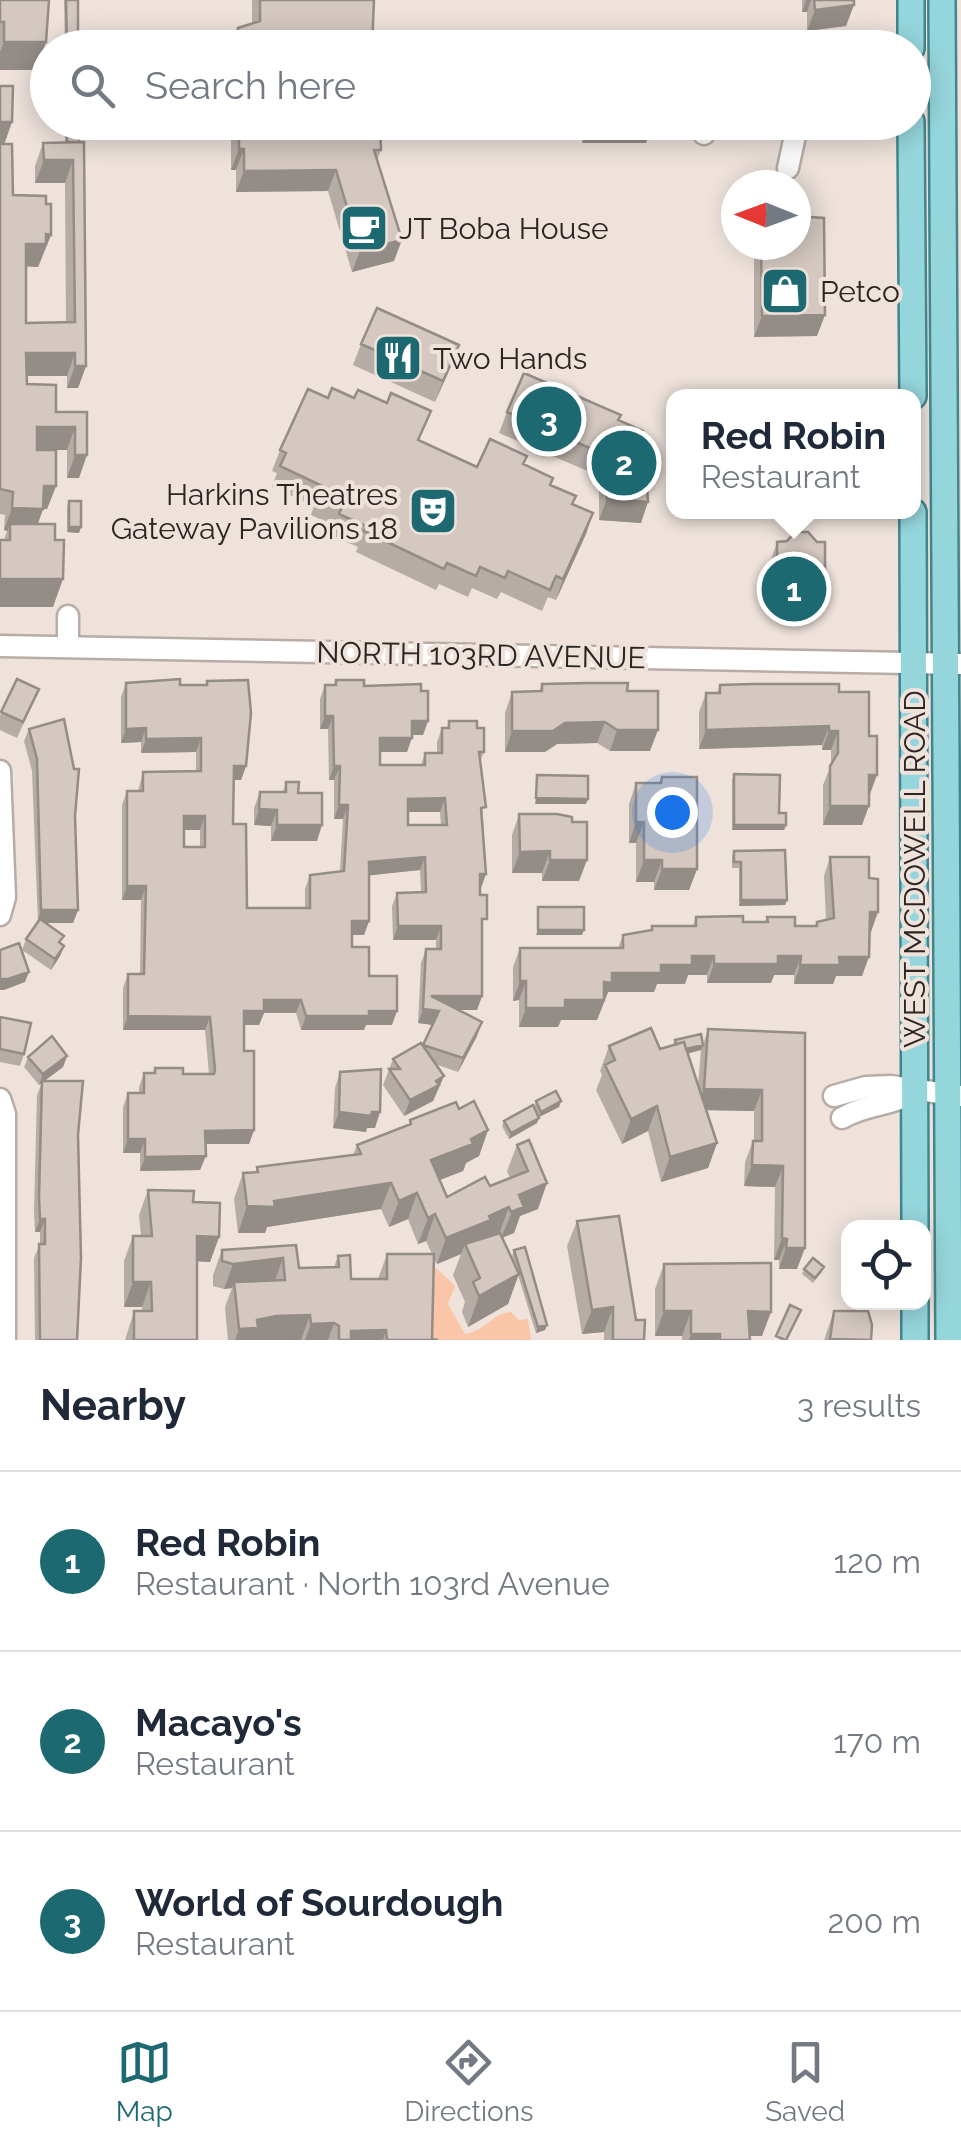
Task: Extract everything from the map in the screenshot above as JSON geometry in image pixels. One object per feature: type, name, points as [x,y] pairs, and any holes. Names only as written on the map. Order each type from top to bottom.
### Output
[{"type":"main road","points":[[911,0],[911,30]]},
{"type":"main road","name":"WEST MCDOWELL ROAD","points":[[942,0],[944,517],[953,664],[958,1095],[948,1340]]},
{"type":"main road","points":[[912,140],[913,389]]},
{"type":"main road","points":[[912,166],[926,212],[926,344],[943,366]]},
{"type":"main road","points":[[913,370],[923,374],[929,389],[929,459],[944,517]]},
{"type":"main road","name":"WEST MCDOWELL ROAD","points":[[913,519],[915,1220]]},
{"type":"main road","points":[[915,1310],[915,1340]]},
{"type":"street","points":[[788,168],[794,140]]},
{"type":"street","points":[[68,616],[68,647]]},
{"type":"street","name":"NORTH 103RD AVENUE","points":[[0,646],[953,664]]},
{"type":"street","points":[[0,772],[5,897],[0,915]]},
{"type":"street","points":[[834,1096],[866,1086],[958,1095]]},
{"type":"street","points":[[842,1118],[866,1107],[891,1105],[914,1093]]},
{"type":"street","points":[[1,1100],[5,1114],[5,1340]]},
{"type":"shaded area","points":[[435,1267],[455,1286],[448,1304],[465,1334],[511,1312],[519,1320],[528,1319],[531,1340],[429,1340],[434,1296],[428,1271]]},
{"type":"building","points":[[0,0],[49,0],[47,30],[30,30],[30,42],[4,42],[4,22],[0,22]]},
{"type":"building","points":[[66,0],[78,0],[78,30],[67,30]]},
{"type":"building","points":[[260,0],[374,0],[373,30],[238,30],[260,21]]},
{"type":"building","points":[[814,0],[854,0],[854,5],[815,10]]},
{"type":"building","points":[[0,86],[13,86],[12,122],[0,122]]},
{"type":"building","points":[[239,140],[381,140],[381,150],[374,150],[402,240],[360,251],[336,170],[244,171],[244,149],[239,149]]},
{"type":"building","points":[[84,142],[86,366],[75,366],[75,353],[26,353],[27,384],[56,385],[56,412],[87,412],[87,455],[75,455],[75,427],[37,427],[37,450],[56,450],[56,486],[44,486],[43,509],[12,508],[13,492],[0,489],[0,144],[12,144],[13,195],[46,196],[46,204],[51,204],[51,235],[46,234],[46,244],[26,244],[26,323],[75,322],[73,160],[44,160],[43,143]]},
{"type":"building","points":[[811,217],[824,218],[825,315],[762,316],[761,260],[811,260]]},
{"type":"building","points":[[377,308],[459,345],[443,381],[361,344]]},
{"type":"building","points":[[524,373],[621,415],[618,420],[643,431],[648,502],[607,499],[606,455],[507,412]]},
{"type":"building","name":"Harkins Theatres Gateway Pavilions 18","points":[[332,388],[354,398],[358,390],[387,403],[391,393],[431,411],[418,440],[477,467],[490,439],[527,456],[523,464],[553,478],[550,485],[576,496],[572,504],[593,513],[563,579],[556,576],[550,590],[508,571],[505,578],[480,567],[476,576],[447,563],[444,569],[364,531],[366,526],[339,514],[343,505],[319,494],[322,486],[280,466],[286,453],[280,450],[308,389],[328,398]]},
{"type":"building","points":[[69,501],[81,501],[81,527],[69,527]]},
{"type":"building","points":[[10,524],[55,524],[55,540],[64,540],[63,579],[0,579],[0,540],[10,540]]},
{"type":"building","points":[[795,532],[808,532],[817,542],[825,542],[825,593],[778,593],[777,542],[787,541]]},
{"type":"building","points":[[17,679],[39,689],[23,722],[1,712]]},
{"type":"building","points":[[180,679],[180,685],[207,685],[207,681],[248,680],[251,713],[246,766],[234,766],[233,824],[246,824],[247,908],[310,908],[310,875],[344,871],[348,805],[339,805],[340,766],[334,766],[333,716],[325,716],[325,685],[336,685],[336,680],[364,680],[364,686],[421,684],[421,691],[428,691],[428,721],[412,721],[412,738],[380,738],[380,765],[425,765],[425,753],[442,753],[442,728],[449,728],[449,721],[477,721],[477,728],[484,728],[484,752],[479,752],[486,807],[481,808],[486,874],[480,874],[480,895],[487,895],[487,919],[482,919],[482,996],[431,996],[482,1022],[463,1058],[423,1045],[439,1011],[423,1009],[426,949],[441,949],[441,926],[398,926],[397,893],[426,892],[425,857],[369,862],[369,921],[352,921],[352,947],[369,947],[369,976],[397,976],[397,1011],[369,1011],[369,1016],[306,1016],[301,1000],[264,1000],[264,1011],[244,1011],[244,1051],[254,1051],[254,1130],[205,1131],[206,1156],[145,1157],[145,1139],[128,1139],[128,1093],[144,1093],[144,1073],[155,1073],[155,1068],[183,1068],[183,1074],[214,1074],[215,1070],[210,1017],[128,1016],[128,974],[144,974],[146,886],[127,886],[127,791],[143,791],[143,772],[201,771],[201,738],[146,739],[146,728],[126,729],[126,683]],"holes":[[[445,798],[447,825],[408,825],[408,799]],[[184,816],[205,816],[205,847],[184,847]]]},
{"type":"building","points":[[628,683],[627,691],[658,691],[658,730],[617,730],[605,722],[565,723],[553,731],[512,731],[512,692],[542,691],[542,684]]},
{"type":"building","points":[[839,684],[839,692],[869,692],[869,736],[877,736],[877,775],[869,775],[869,806],[830,806],[830,766],[838,753],[838,731],[829,731],[829,726],[706,730],[706,693],[720,693],[720,685]]},
{"type":"building","points":[[64,719],[74,769],[79,769],[75,816],[78,910],[41,910],[37,759],[29,729]]},
{"type":"building","points":[[734,774],[780,775],[779,813],[786,813],[786,825],[734,825]]},
{"type":"building","points":[[537,775],[588,776],[588,799],[536,798]]},
{"type":"building","points":[[662,777],[697,777],[697,869],[662,869],[662,860],[644,860],[644,822],[636,822],[636,783],[661,783]]},
{"type":"building","points":[[286,782],[299,782],[298,793],[322,793],[322,825],[277,825],[277,810],[259,809],[260,792],[286,792]]},
{"type":"building","points":[[519,814],[557,814],[572,817],[572,822],[587,822],[587,860],[550,860],[550,851],[520,852]]},
{"type":"building","points":[[785,850],[787,900],[741,900],[741,862],[734,862],[734,851]]},
{"type":"building","points":[[830,857],[869,857],[869,878],[878,879],[878,912],[870,912],[869,957],[839,957],[840,965],[800,965],[801,956],[778,956],[778,964],[714,964],[714,956],[692,956],[692,965],[661,965],[661,973],[612,973],[612,983],[604,982],[604,1000],[565,1000],[565,1008],[526,1008],[526,981],[520,981],[520,948],[623,948],[623,935],[652,930],[652,926],[696,926],[696,917],[743,916],[743,922],[768,922],[767,917],[795,917],[795,926],[817,926],[817,922],[834,918]]},
{"type":"building","points":[[538,907],[584,907],[584,930],[538,930]]},
{"type":"building","points":[[40,919],[64,936],[59,942],[64,946],[55,959],[26,939]]},
{"type":"building","points":[[19,943],[29,972],[0,979],[0,950]]},
{"type":"building","points":[[0,1017],[31,1023],[24,1054],[0,1049]]},
{"type":"building","points":[[651,1028],[660,1049],[684,1042],[717,1143],[670,1157],[657,1106],[631,1119],[605,1065],[615,1060],[609,1046]]},
{"type":"building","points":[[708,1029],[805,1033],[805,1248],[786,1248],[787,1239],[782,1238],[783,1166],[752,1165],[753,1141],[762,1141],[762,1090],[704,1089]]},
{"type":"building","points":[[701,1034],[703,1045],[686,1049],[684,1042],[676,1044],[675,1040]]},
{"type":"building","points":[[52,1036],[67,1056],[43,1074],[28,1057]]},
{"type":"building","points":[[421,1043],[444,1076],[436,1081],[439,1085],[410,1100],[389,1069],[400,1069],[393,1059]]},
{"type":"building","points":[[381,1069],[380,1112],[372,1112],[371,1116],[339,1112],[340,1072]]},
{"type":"building","points":[[42,1081],[83,1081],[78,1135],[81,1258],[77,1340],[40,1340],[39,1244],[45,1244],[45,1219],[40,1219],[39,1197]]},
{"type":"building","points":[[556,1091],[561,1101],[541,1112],[536,1101]]},
{"type":"building","points":[[474,1101],[488,1130],[471,1139],[473,1144],[431,1160],[447,1197],[485,1177],[490,1186],[528,1171],[517,1145],[529,1140],[547,1183],[519,1195],[524,1207],[511,1212],[509,1207],[489,1216],[491,1220],[446,1238],[435,1214],[428,1218],[417,1193],[399,1201],[391,1183],[274,1201],[275,1207],[247,1206],[243,1173],[258,1172],[257,1167],[361,1154],[357,1145],[411,1124],[410,1120],[456,1102],[459,1109]]},
{"type":"building","points":[[533,1105],[539,1118],[511,1133],[504,1121]]},
{"type":"building","points":[[148,1190],[194,1191],[193,1202],[220,1203],[219,1237],[197,1236],[197,1340],[134,1340],[134,1311],[152,1311],[151,1282],[133,1282],[133,1236],[152,1236]]},
{"type":"building","points":[[619,1216],[636,1320],[645,1320],[644,1340],[613,1340],[613,1307],[592,1310],[577,1221]]},
{"type":"building","points":[[500,1233],[519,1274],[479,1296],[473,1282],[480,1278],[465,1244]]},
{"type":"building","points":[[296,1245],[299,1268],[339,1267],[338,1256],[350,1255],[351,1279],[387,1279],[387,1254],[434,1254],[432,1339],[438,1340],[387,1340],[386,1330],[351,1331],[351,1340],[339,1340],[339,1326],[311,1324],[310,1315],[276,1316],[257,1320],[258,1328],[239,1329],[234,1282],[285,1280],[283,1258],[233,1264],[222,1261],[222,1250]]},
{"type":"building","points":[[525,1247],[547,1325],[538,1327],[514,1250]]},
{"type":"building","points":[[813,1258],[824,1267],[815,1278],[804,1269]]},
{"type":"building","points":[[771,1263],[771,1312],[748,1311],[750,1340],[720,1340],[720,1334],[691,1334],[691,1311],[664,1311],[664,1264]]},
{"type":"building","points":[[790,1305],[801,1310],[785,1340],[776,1336]]},
{"type":"building","points":[[834,1311],[868,1311],[871,1340],[830,1339]]},
{"type":"place","name":"JT Boba House","points":[[364,228]]},
{"type":"place","name":"Petco","points":[[785,291]]},
{"type":"place","name":"Two Hands","points":[[398,358]]},
{"type":"place","name":"World of Sourdough","points":[[549,419]]},
{"type":"place","name":"Macayo's","points":[[624,463]]},
{"type":"place","name":"Harkins Theatres Gateway Pavilions 18","points":[[433,511]]},
{"type":"place","name":"Red Robin","points":[[794,589]]}]
